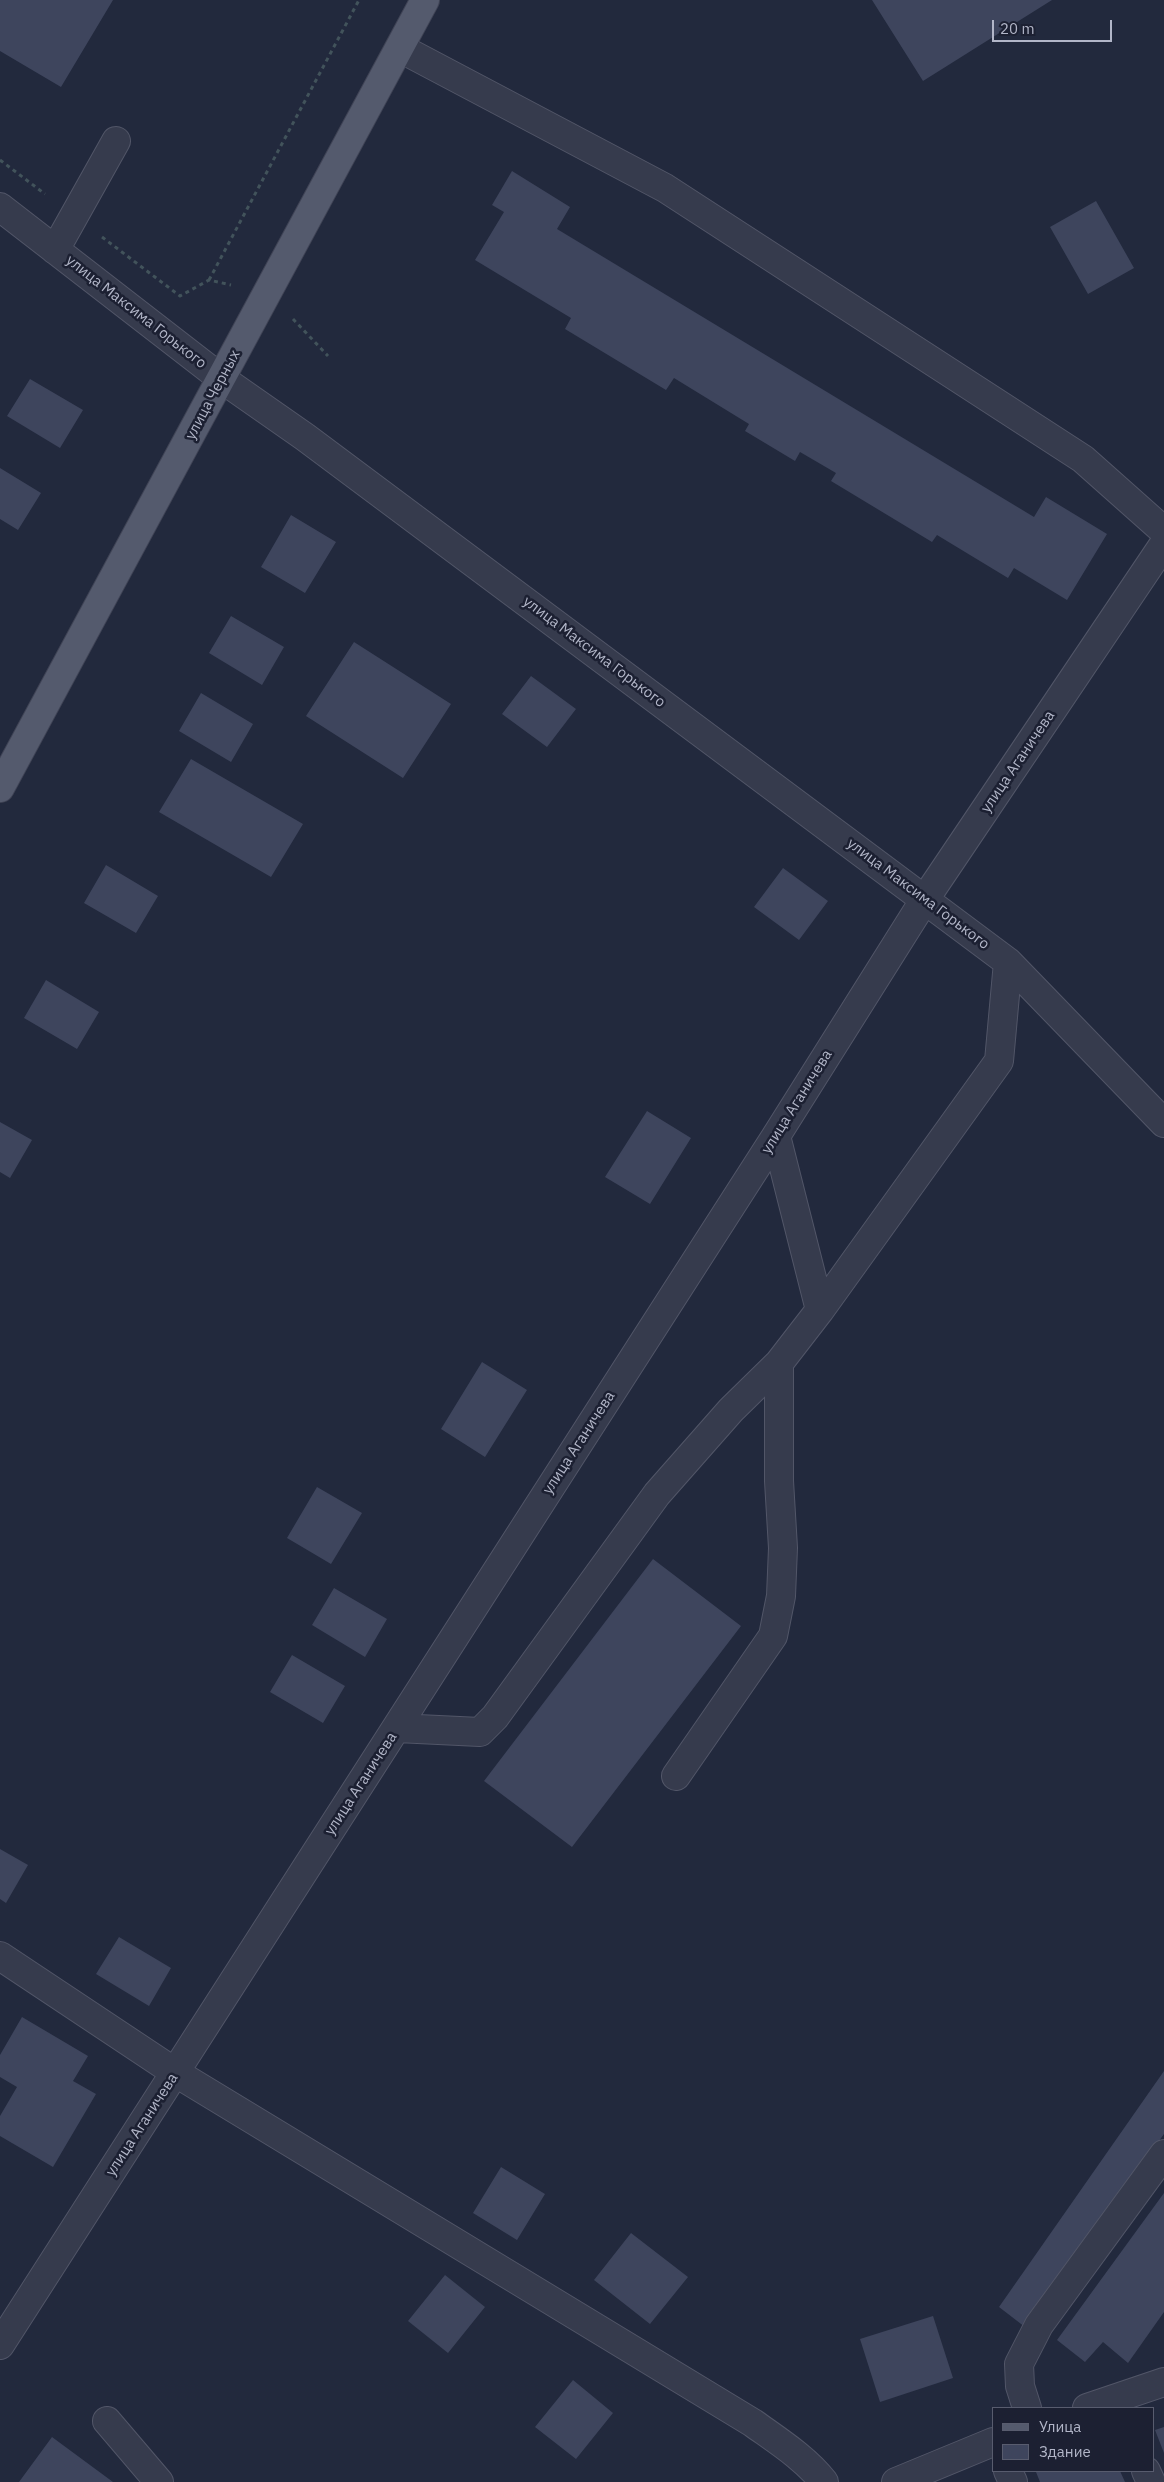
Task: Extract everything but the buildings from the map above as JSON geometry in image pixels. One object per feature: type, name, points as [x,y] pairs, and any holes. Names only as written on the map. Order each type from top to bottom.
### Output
[{"type":"main road","name":"улица Черных","points":[[0,788],[425,0]]},
{"type":"street","points":[[400,48],[665,188],[1084,459],[1164,531]]},
{"type":"street","points":[[55,250],[116,141]]},
{"type":"street","name":"улица Максима Горького","points":[[0,208],[222,379],[305,437],[1008,962],[1164,1123]]},
{"type":"street","name":"улица Аганичева","points":[[0,2345],[776,1136],[925,899],[1164,544]]},
{"type":"street","points":[[397,1728],[480,1732],[494,1718],[657,1494],[731,1410],[779,1363],[820,1310],[999,1061],[1008,962]]},
{"type":"street","points":[[776,1136],[820,1310]]},
{"type":"street","points":[[676,1776],[773,1636],[781,1596],[783,1548],[779,1481],[779,1363]]},
{"type":"street","points":[[0,1956],[176,2073],[753,2423],[802,2460],[824,2482]]},
{"type":"street","points":[[1027,2407],[1020,2386],[1019,2364],[1039,2325],[1164,2154]]},
{"type":"street","points":[[1094,2407],[1120,2403],[1164,2382]]},
{"type":"street","points":[[107,2421],[159,2482]]},
{"type":"street","points":[[896,2482],[992,2442]]},
{"type":"path","points":[[0,160],[180,296],[209,280],[359,0]]},
{"type":"path","points":[[209,280],[242,287],[291,316],[328,356]]}]
